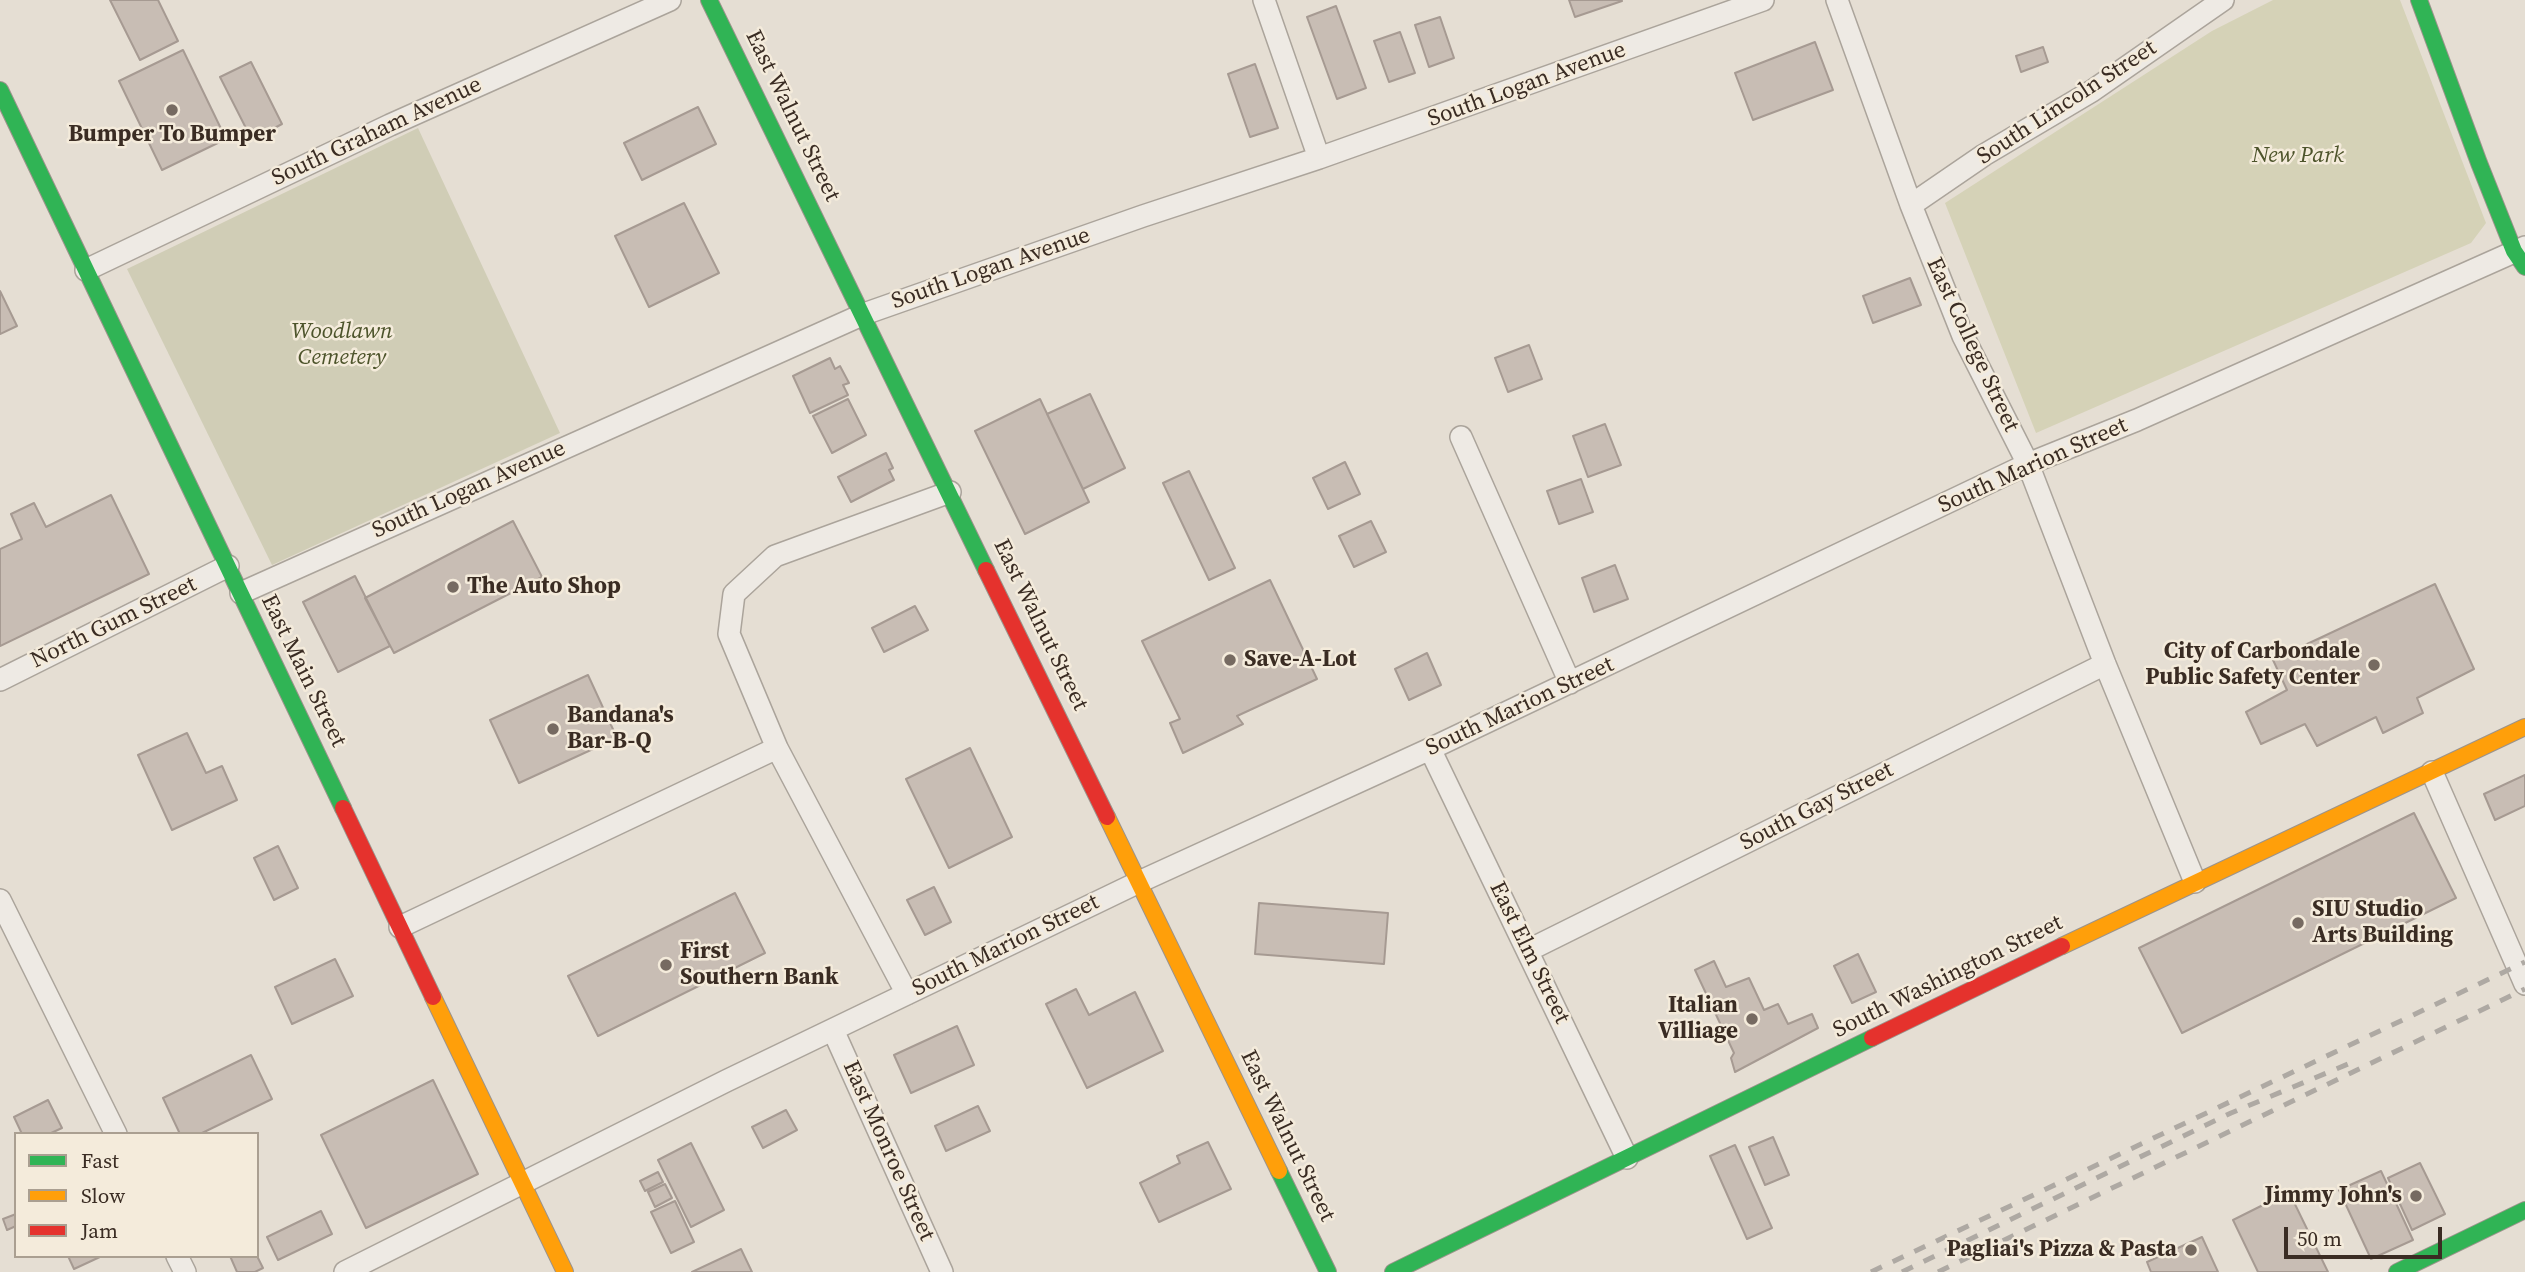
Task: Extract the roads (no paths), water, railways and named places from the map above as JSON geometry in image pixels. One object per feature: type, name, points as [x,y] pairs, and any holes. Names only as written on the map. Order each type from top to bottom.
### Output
[{"type":"main road","name":"East Walnut Street","points":[[709,0],[1328,1272]]},
{"type":"main road","points":[[2419,0],[2479,163],[2522,255]]},
{"type":"main road","name":"East Main Street","points":[[0,90],[565,1272]]},
{"type":"main road","points":[[2479,163],[2517,211]]},
{"type":"main road","name":"South Washington Street","points":[[1394,1272],[2195,882],[2525,727]]},
{"type":"main road","points":[[2397,1272],[2525,1210]]},
{"type":"street","name":"South Graham Avenue","points":[[86,270],[390,125],[670,0]]},
{"type":"street","points":[[1264,0],[1319,158]]},
{"type":"street","name":"South Logan Avenue","points":[[241,593],[864,314],[1143,216],[1319,158],[1763,0]]},
{"type":"street","name":"East College Street","points":[[1837,0],[1911,205],[1963,336],[2028,464],[2105,664],[2195,882]]},
{"type":"street","name":"South Lincoln Street","points":[[1911,205],[1984,155],[2092,91],[2223,0]]},
{"type":"street","name":"South Marion Street","points":[[345,1272],[1139,882],[1430,749],[2028,464],[2522,255]]},
{"type":"street","points":[[1461,437],[1570,683]]},
{"type":"street","points":[[907,994],[777,748],[729,634],[734,594],[775,556],[950,492]]},
{"type":"street","name":"North Gum Street","points":[[0,680],[228,566]]},
{"type":"street","name":"South Gay Street","points":[[1529,950],[2105,664]]},
{"type":"street","points":[[400,927],[777,748]]},
{"type":"street","name":"East Elm Street","points":[[1430,749],[1628,1158]]},
{"type":"street","points":[[2432,772],[2521,975]]},
{"type":"street","points":[[0,900],[115,1132]]},
{"type":"street","name":"East Monroe Street","points":[[833,1030],[942,1272]]},
{"type":"railway","points":[[1871,1272],[2525,962]]},
{"type":"railway","points":[[1938,1272],[2525,989]]},
{"type":"railway","points":[[1902,1272],[2231,1113],[2348,1064]]},
{"type":"place","name":"Bumper To Bumper","points":[[172,110]]},
{"type":"place","name":"The Auto Shop","points":[[453,587]]},
{"type":"place","name":"Save-A-Lot","points":[[1230,660]]},
{"type":"place","name":"City of Carbondale Public Safety Center","points":[[2374,665]]},
{"type":"place","name":"Bandana's Bar-B-Q","points":[[553,729]]},
{"type":"place","name":"SIU Studio Arts Building","points":[[2298,923]]},
{"type":"place","name":"First Southern Bank","points":[[666,965]]},
{"type":"place","name":"Italian Villiage","points":[[1752,1019]]},
{"type":"place","name":"Jimmy John's","points":[[2416,1196]]},
{"type":"place","name":"Pagliai's Pizza & Pasta","points":[[2191,1250]]},
{"type":"park label","name":"New Park","points":[[2298,156]]},
{"type":"park label","name":"Woodlawn Cemetery","points":[[342,345]]}]
